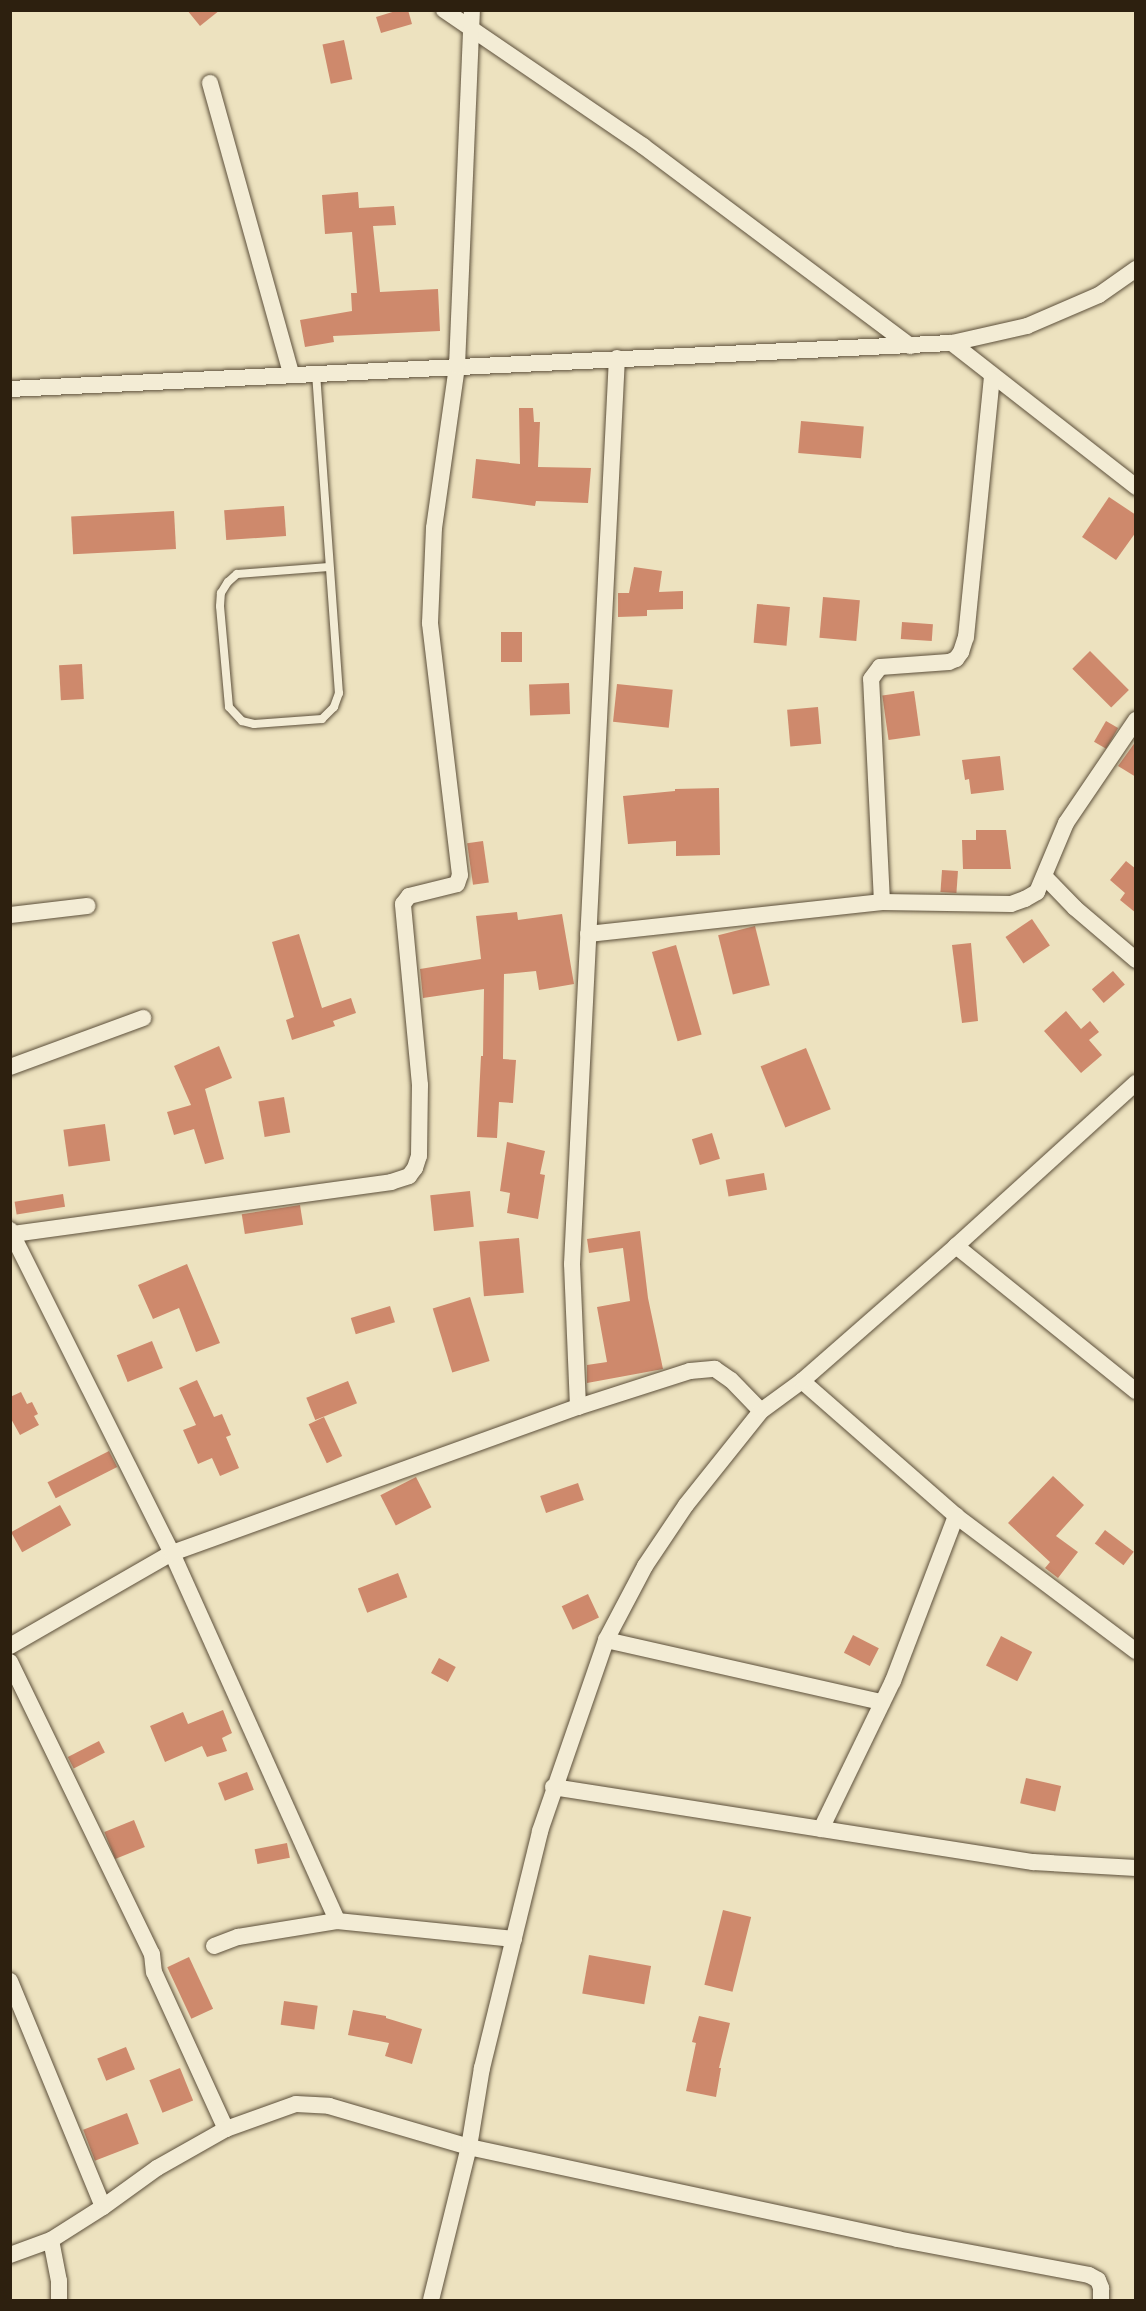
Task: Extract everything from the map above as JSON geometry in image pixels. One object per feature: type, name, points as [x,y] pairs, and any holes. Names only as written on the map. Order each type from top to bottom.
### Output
[{"type":"street","points":[[444,10],[643,146],[910,346]]},
{"type":"street","points":[[337,1921],[172,1553],[12,1232],[391,1182],[409,1176],[415,1168],[419,1156],[420,1085],[403,904],[409,896],[457,884],[460,875],[429,623],[434,528],[457,366],[472,10]]},
{"type":"street","points":[[210,83],[291,374]]},
{"type":"street","points":[[10,389],[952,343],[1027,326],[1099,295],[1136,269]]},
{"type":"street","points":[[952,343],[992,377],[1136,487]]},
{"type":"street","points":[[578,1407],[572,1264],[617,358]]},
{"type":"street","points":[[882,902],[871,679],[880,667],[949,662],[956,659],[961,651],[966,637],[992,377]]},
{"type":"street","points":[[588,934],[882,902],[1011,904],[1037,892],[1066,823],[1136,720]]},
{"type":"street","points":[[1045,877],[1076,908],[1136,960]]},
{"type":"street","points":[[10,915],[87,906]]},
{"type":"street","points":[[10,1067],[143,1018]]},
{"type":"street","points":[[431,2301],[469,2147],[482,2068],[553,1786],[606,1640],[645,1566],[686,1505],[761,1411],[802,1381],[1136,1083]]},
{"type":"street","points":[[956,1246],[1136,1391]]},
{"type":"street","points":[[10,1646],[172,1553],[578,1407],[690,1371],[715,1369],[731,1380],[761,1411]]},
{"type":"street","points":[[802,1381],[956,1516],[1136,1651]]},
{"type":"street","points":[[820,1829],[882,1702],[956,1516]]},
{"type":"street","points":[[606,1640],[882,1702]]},
{"type":"street","points":[[10,1662],[152,1954],[154,1972],[226,2129]]},
{"type":"street","points":[[553,1786],[1033,1862],[1136,1868]]},
{"type":"street","points":[[214,1946],[238,1938],[337,1921],[514,1939]]},
{"type":"street","points":[[10,1981],[103,2207]]},
{"type":"street","points":[[10,2255],[51,2240],[103,2207],[157,2168],[226,2129],[296,2104],[329,2106],[469,2147],[897,2239],[1089,2275],[1098,2280],[1101,2288],[1101,2301]]},
{"type":"street","points":[[51,2240],[59,2281],[59,2301]]},
{"type":"lane","points":[[316,373],[339,693],[334,706],[322,719],[254,724],[242,721],[229,707],[220,606],[221,593],[237,574],[329,567]]},
{"type":"building","points":[[187,10],[220,10],[200,26]]},
{"type":"building","points":[[399,10],[408,10],[412,24],[381,33],[376,17]]},
{"type":"building","points":[[344,40],[352,79],[331,84],[322,45]]},
{"type":"building","points":[[358,192],[359,208],[394,206],[396,225],[373,226],[380,292],[438,289],[440,331],[333,336],[334,342],[305,347],[300,320],[352,311],[351,293],[357,293],[352,232],[325,234],[322,195]]},
{"type":"building","points":[[519,408],[533,408],[534,422],[540,422],[538,467],[591,468],[588,503],[536,501],[535,506],[472,498],[476,459],[520,464]]},
{"type":"building","points":[[801,421],[864,426],[861,458],[798,453]]},
{"type":"building","points":[[1109,497],[1136,515],[1136,532],[1116,560],[1082,537]]},
{"type":"building","points":[[284,506],[286,536],[226,540],[224,510]]},
{"type":"building","points":[[174,511],[176,549],[73,554],[71,516]]},
{"type":"building","points":[[634,567],[662,571],[659,592],[683,591],[683,609],[647,610],[647,616],[618,617],[618,593],[629,593]]},
{"type":"building","points":[[823,597],[860,600],[856,641],[819,638]]},
{"type":"building","points":[[757,604],[790,607],[786,646],[754,643]]},
{"type":"building","points":[[902,622],[933,624],[932,641],[901,639]]},
{"type":"building","points":[[501,632],[522,632],[522,662],[501,662]]},
{"type":"building","points":[[1090,651],[1129,690],[1111,708],[1072,669]]},
{"type":"building","points":[[82,664],[84,699],[61,700],[59,665]]},
{"type":"building","points":[[569,683],[570,714],[530,715],[529,684]]},
{"type":"building","points":[[617,684],[673,690],[669,728],[613,722]]},
{"type":"building","points":[[914,691],[920,736],[889,740],[882,695]]},
{"type":"building","points":[[818,707],[821,744],[790,747],[787,710]]},
{"type":"building","points":[[1106,721],[1118,728],[1106,749],[1094,742]]},
{"type":"building","points":[[1136,741],[1136,777],[1118,766]]},
{"type":"building","points":[[1000,756],[1004,790],[971,794],[969,779],[965,780],[962,760]]},
{"type":"building","points":[[719,788],[720,855],[676,856],[676,841],[628,844],[623,796],[675,791],[675,789]]},
{"type":"building","points":[[976,830],[1006,830],[1011,869],[963,869],[962,840],[976,840]]},
{"type":"building","points":[[483,841],[489,883],[473,885],[467,843]]},
{"type":"building","points":[[1126,861],[1136,869],[1136,913],[1120,900],[1125,893],[1110,880]]},
{"type":"building","points":[[942,870],[958,871],[956,893],[940,892]]},
{"type":"building","points":[[517,912],[518,920],[562,914],[574,984],[539,990],[536,971],[504,974],[503,1059],[516,1060],[513,1103],[499,1102],[497,1138],[477,1137],[481,1056],[483,1056],[484,989],[423,998],[420,969],[481,959],[476,916]]},
{"type":"building","points":[[1032,919],[1050,946],[1023,963],[1005,937]]},
{"type":"building","points":[[755,926],[770,985],[733,994],[718,935]]},
{"type":"building","points":[[299,934],[322,1008],[351,998],[356,1013],[333,1021],[335,1026],[292,1040],[286,1020],[294,1017],[272,942]]},
{"type":"building","points":[[971,943],[978,1021],[962,1023],[952,945]]},
{"type":"building","points":[[676,945],[702,1034],[678,1041],[652,952]]},
{"type":"building","points":[[1113,971],[1125,985],[1104,1003],[1092,989]]},
{"type":"building","points":[[1066,1011],[1081,1029],[1090,1021],[1099,1032],[1089,1040],[1102,1055],[1081,1073],[1044,1031]]},
{"type":"building","points":[[219,1046],[232,1078],[205,1089],[224,1159],[205,1164],[194,1129],[174,1135],[167,1112],[191,1105],[174,1066]]},
{"type":"building","points":[[806,1048],[831,1109],[785,1128],[761,1066]]},
{"type":"building","points":[[284,1097],[290,1132],[265,1137],[258,1102]]},
{"type":"building","points":[[105,1124],[110,1161],[69,1166],[63,1130]]},
{"type":"building","points":[[712,1133],[720,1159],[700,1165],[692,1139]]},
{"type":"building","points":[[507,1142],[545,1151],[540,1174],[545,1175],[538,1219],[507,1213],[510,1193],[500,1191]]},
{"type":"building","points":[[764,1173],[767,1190],[729,1197],[726,1180]]},
{"type":"building","points":[[470,1191],[474,1227],[434,1231],[430,1195]]},
{"type":"building","points":[[63,1194],[65,1207],[17,1215],[15,1202]]},
{"type":"building","points":[[300,1205],[303,1225],[245,1234],[242,1214]]},
{"type":"building","points":[[640,1231],[648,1298],[663,1369],[587,1383],[587,1365],[607,1362],[597,1307],[630,1301],[623,1248],[589,1253],[587,1239]]},
{"type":"building","points":[[519,1238],[524,1293],[484,1296],[479,1241]]},
{"type":"building","points":[[187,1264],[220,1343],[196,1352],[179,1308],[153,1319],[138,1285]]},
{"type":"building","points":[[470,1297],[490,1361],[452,1372],[433,1308]]},
{"type":"building","points":[[390,1306],[395,1322],[356,1334],[351,1318]]},
{"type":"building","points":[[152,1341],[163,1368],[128,1382],[117,1355]]},
{"type":"building","points":[[197,1380],[214,1417],[222,1414],[231,1435],[226,1437],[239,1468],[220,1476],[212,1458],[198,1464],[183,1430],[196,1425],[179,1388]]},
{"type":"building","points":[[348,1381],[357,1403],[315,1420],[306,1398]]},
{"type":"building","points":[[21,1392],[27,1404],[32,1402],[38,1414],[34,1416],[39,1425],[20,1435],[10,1417],[10,1397]]},
{"type":"building","points":[[324,1417],[342,1456],[327,1463],[309,1424]]},
{"type":"building","points":[[109,1451],[117,1467],[56,1498],[48,1482]]},
{"type":"building","points":[[1053,1476],[1084,1505],[1056,1536],[1078,1552],[1058,1578],[1045,1568],[1050,1562],[1008,1523]]},
{"type":"building","points":[[416,1477],[431,1507],[396,1525],[380,1495]]},
{"type":"building","points":[[578,1483],[584,1500],[546,1513],[540,1496]]},
{"type":"building","points":[[60,1505],[71,1525],[22,1552],[11,1532]]},
{"type":"building","points":[[1105,1530],[1134,1552],[1124,1565],[1095,1544]]},
{"type":"building","points":[[398,1573],[407,1597],[367,1613],[358,1588]]},
{"type":"building","points":[[588,1594],[599,1618],[573,1630],[562,1606]]},
{"type":"building","points":[[853,1635],[879,1648],[870,1666],[844,1653]]},
{"type":"building","points":[[1001,1636],[1032,1652],[1017,1681],[986,1665]]},
{"type":"building","points":[[439,1658],[456,1667],[448,1682],[431,1673]]},
{"type":"building","points":[[223,1710],[232,1733],[222,1738],[227,1751],[207,1757],[202,1746],[165,1762],[150,1726],[183,1712],[188,1724]]},
{"type":"building","points":[[99,1741],[105,1753],[74,1768],[68,1757]]},
{"type":"building","points":[[247,1772],[254,1790],[225,1801],[218,1783]]},
{"type":"building","points":[[1026,1778],[1061,1786],[1055,1811],[1020,1803]]},
{"type":"building","points":[[134,1820],[145,1847],[115,1859],[104,1832]]},
{"type":"building","points":[[287,1843],[290,1858],[257,1864],[255,1849]]},
{"type":"building","points":[[723,1910],[751,1917],[733,1992],[704,1985]]},
{"type":"building","points":[[589,1955],[651,1966],[644,2004],[582,1993]]},
{"type":"building","points":[[189,1957],[213,2009],[191,2019],[167,1967]]},
{"type":"building","points":[[284,2001],[318,2006],[314,2029],[281,2025]]},
{"type":"building","points":[[353,2010],[386,2016],[386,2018],[422,2029],[412,2064],[385,2056],[389,2043],[348,2035]]},
{"type":"building","points":[[699,2016],[730,2023],[719,2068],[721,2068],[716,2097],[686,2091],[696,2043],[692,2042]]},
{"type":"building","points":[[126,2047],[135,2069],[106,2081],[97,2059]]},
{"type":"building","points":[[180,2068],[193,2100],[163,2113],[149,2080]]},
{"type":"building","points":[[127,2113],[139,2144],[95,2161],[83,2130]]}]
